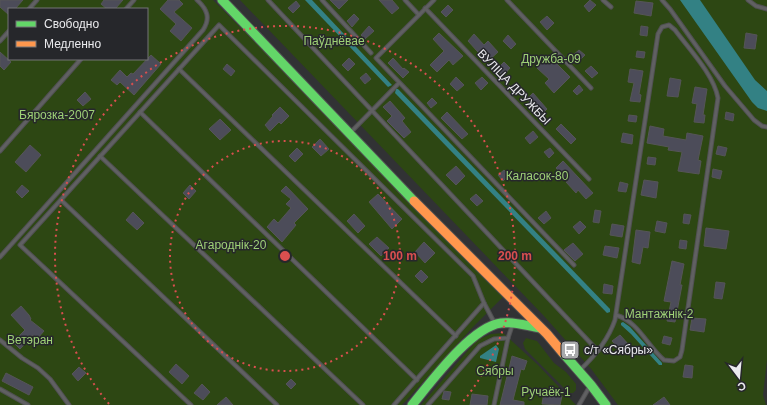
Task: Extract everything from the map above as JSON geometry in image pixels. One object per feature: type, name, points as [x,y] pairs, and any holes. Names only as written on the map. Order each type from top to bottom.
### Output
[{"type":"street","points":[[222,0],[409,196],[540,328],[579,371],[606,405]]},
{"type":"street","points":[[412,405],[447,364],[478,332],[484,328],[495,324],[513,323],[540,328]]},
{"type":"lane","points":[[30,8],[37,0]]},
{"type":"lane","points":[[127,8],[134,0]]},
{"type":"lane","points":[[0,257],[203,30],[207,23],[208,15],[204,7],[197,0]]},
{"type":"lane","points":[[268,0],[598,351]]},
{"type":"lane","points":[[322,0],[371,53]]},
{"type":"lane","points":[[405,0],[419,14]]},
{"type":"lane","points":[[434,0],[376,58],[574,264]]},
{"type":"lane","points":[[507,0],[591,88]]},
{"type":"lane","points":[[603,0],[610,7]]},
{"type":"lane","points":[[662,0],[735,98],[754,120],[762,126],[767,127]]},
{"type":"lane","points":[[748,0],[756,6],[767,9]]},
{"type":"lane","name":"ВУЛІЦА ДРУЖБЫ","points":[[425,8],[589,179]]},
{"type":"lane","points":[[191,405],[20,246],[219,25],[473,276],[484,303],[495,324]]},
{"type":"lane","points":[[579,371],[598,351],[609,334],[616,315],[658,34],[662,27],[669,25],[675,30],[708,75],[715,88],[718,98],[680,357],[671,361],[664,360],[633,324],[625,318],[616,315]]},
{"type":"lane","points":[[0,41],[8,32]]},
{"type":"lane","points":[[0,151],[81,60]]},
{"type":"lane","points":[[179,69],[456,336]]},
{"type":"lane","points":[[350,133],[399,83]]},
{"type":"lane","points":[[140,112],[417,380]]},
{"type":"lane","points":[[100,156],[363,405]]},
{"type":"lane","points":[[61,200],[277,405]]},
{"type":"lane","points":[[394,405],[484,303]]},
{"type":"lane","points":[[494,405],[508,338],[513,323]]},
{"type":"lane","points":[[428,405],[480,346],[494,339],[508,338]]},
{"type":"lane","points":[[0,340],[22,358],[38,368],[50,379],[69,405]]},
{"type":"lane","points":[[579,405],[591,385]]},
{"type":"lane","points":[[0,389],[28,405]]},
{"type":"green space","name":"Агароднік-20","points":[[0,0],[213,0],[275,62],[503,297],[473,327],[402,405],[0,405]]},
{"type":"green space","points":[[240,0],[767,0],[767,360],[763,395],[766,405],[618,405],[592,370],[544,316]]},
{"type":"green space","name":"Сябры","points":[[503,333],[538,365],[576,405],[421,405],[477,340],[491,334]]},
{"type":"green space","points":[[526,338],[537,341],[554,363],[566,372],[576,384],[576,390],[573,393],[569,393],[525,349],[523,343]]},
{"type":"water","points":[[305,0],[312,0],[392,85],[388,87]]},
{"type":"water","points":[[680,0],[700,0],[755,80],[767,91],[767,111],[758,108],[752,102]]},
{"type":"water","points":[[396,89],[398,89],[610,309],[610,312],[607,313],[395,93]]},
{"type":"water","points":[[623,322],[630,327],[662,363],[662,365],[659,365],[621,325]]},
{"type":"water","points":[[496,345],[499,349],[496,362],[480,358],[480,356]]},
{"type":"building","points":[[0,0],[23,0],[16,8],[8,8],[8,14],[0,7]]},
{"type":"building","points":[[104,0],[123,0],[116,8],[106,8],[101,4]]},
{"type":"building","points":[[168,0],[179,0],[183,4],[174,12],[192,28],[181,41],[170,31],[176,24],[160,9]]},
{"type":"building","points":[[330,0],[348,0],[339,9]]},
{"type":"building","points":[[379,0],[392,0],[399,8],[392,14]]},
{"type":"building","points":[[590,0],[596,5],[589,12],[584,6]]},
{"type":"building","points":[[296,1],[300,6],[293,13],[288,8]]},
{"type":"building","points":[[636,1],[653,3],[651,16],[634,13]]},
{"type":"building","points":[[448,5],[453,10],[446,17],[441,12]]},
{"type":"building","points":[[354,14],[359,19],[352,27],[347,21]]},
{"type":"building","points":[[547,16],[554,23],[547,30],[540,22]]},
{"type":"building","points":[[369,26],[374,31],[365,39],[361,35]]},
{"type":"building","points":[[641,26],[648,27],[647,36],[640,35]]},
{"type":"building","points":[[439,33],[463,56],[453,65],[449,60],[437,72],[430,65],[444,51],[433,39]]},
{"type":"building","points":[[746,33],[757,35],[755,49],[744,48]]},
{"type":"building","points":[[474,34],[484,45],[488,41],[498,52],[487,62],[468,41]]},
{"type":"building","points":[[508,35],[516,44],[511,49],[503,41]]},
{"type":"building","points":[[323,36],[329,42],[323,47],[318,41]]},
{"type":"building","points":[[579,50],[585,55],[579,61],[573,55]]},
{"type":"building","points":[[637,51],[645,52],[644,58],[636,57]]},
{"type":"building","points":[[0,52],[11,62],[4,70],[0,66]]},
{"type":"building","points":[[151,55],[161,64],[134,95],[120,82],[117,85],[111,80],[120,70],[127,77],[131,73],[133,74],[148,60]]},
{"type":"building","points":[[549,56],[570,77],[554,93],[545,83],[549,79],[537,68]]},
{"type":"building","points":[[349,58],[355,64],[348,71],[342,65]]},
{"type":"building","points":[[393,58],[403,69],[404,68],[409,72],[403,78],[388,63]]},
{"type":"building","points":[[504,62],[510,68],[503,76],[496,70]]},
{"type":"building","points":[[227,64],[235,71],[231,76],[223,69]]},
{"type":"building","points":[[591,66],[598,73],[592,78],[585,71]]},
{"type":"building","points":[[630,69],[643,71],[639,94],[641,95],[640,102],[630,101],[634,83],[628,82]]},
{"type":"building","points":[[366,73],[371,79],[365,84],[360,78]]},
{"type":"building","points":[[456,77],[464,85],[457,91],[450,84]]},
{"type":"building","points":[[482,77],[488,83],[481,90],[475,83]]},
{"type":"building","points":[[670,78],[681,80],[678,97],[667,96]]},
{"type":"building","points":[[579,85],[583,90],[577,95],[573,91]]},
{"type":"building","points":[[695,87],[707,89],[703,115],[705,115],[704,123],[694,122],[697,104],[692,103]]},
{"type":"building","points":[[85,92],[91,99],[83,106],[77,100]]},
{"type":"building","points":[[533,93],[547,109],[541,115],[527,99]]},
{"type":"building","points":[[432,98],[437,103],[431,108],[427,103]]},
{"type":"building","points":[[390,101],[405,118],[402,121],[411,132],[404,138],[387,121],[392,116],[383,107]]},
{"type":"building","points":[[280,107],[289,116],[281,124],[279,122],[270,131],[265,125]]},
{"type":"building","points":[[447,112],[468,134],[462,139],[441,118]]},
{"type":"building","points":[[726,112],[734,114],[733,121],[725,119]]},
{"type":"building","points":[[629,115],[637,116],[636,122],[628,121]]},
{"type":"building","points":[[220,119],[231,130],[220,140],[209,129]]},
{"type":"building","points":[[561,124],[576,139],[571,144],[556,129]]},
{"type":"building","points":[[650,126],[664,129],[663,136],[686,140],[687,133],[703,136],[698,160],[701,161],[699,174],[678,171],[682,152],[668,150],[669,147],[647,143]]},
{"type":"building","points":[[533,131],[538,137],[530,144],[525,138]]},
{"type":"building","points":[[623,133],[633,135],[632,144],[621,142]]},
{"type":"building","points":[[320,139],[329,149],[321,156],[312,147]]},
{"type":"building","points":[[30,145],[41,155],[26,172],[15,162]]},
{"type":"building","points":[[718,146],[727,148],[725,156],[716,154]]},
{"type":"building","points":[[297,148],[303,154],[295,162],[289,156]]},
{"type":"building","points":[[550,148],[554,153],[549,158],[544,152]]},
{"type":"building","points":[[648,157],[656,158],[655,165],[647,164]]},
{"type":"building","points":[[563,161],[593,193],[586,199],[578,190],[576,193],[566,182],[568,181],[556,168]]},
{"type":"building","points":[[456,166],[465,176],[456,185],[446,175]]},
{"type":"building","points":[[713,169],[722,171],[720,179],[712,177]]},
{"type":"building","points":[[504,170],[509,175],[503,181],[498,175]]},
{"type":"building","points":[[644,180],[658,182],[656,198],[641,195]]},
{"type":"building","points":[[620,182],[628,184],[626,192],[618,191]]},
{"type":"building","points":[[22,185],[29,191],[22,198],[16,192]]},
{"type":"building","points":[[190,185],[196,191],[189,199],[183,193]]},
{"type":"building","points":[[286,186],[308,209],[294,223],[296,225],[282,242],[267,227],[274,219],[278,223],[291,208],[286,204],[291,199],[281,191]]},
{"type":"building","points":[[378,194],[402,219],[392,229],[369,202]]},
{"type":"building","points":[[476,194],[483,201],[477,206],[470,199]]},
{"type":"building","points":[[595,210],[601,211],[599,223],[593,222]]},
{"type":"building","points":[[546,211],[551,218],[544,224],[538,218]]},
{"type":"building","points":[[133,212],[144,223],[137,230],[126,220]]},
{"type":"building","points":[[354,214],[365,226],[358,233],[347,221]]},
{"type":"building","points":[[684,214],[691,215],[689,224],[683,223]]},
{"type":"building","points":[[580,221],[586,227],[579,234],[573,227]]},
{"type":"building","points":[[657,221],[667,223],[665,233],[655,231]]},
{"type":"building","points":[[612,224],[624,226],[622,237],[610,235]]},
{"type":"building","points":[[706,228],[729,231],[726,249],[704,246]]},
{"type":"building","points":[[636,230],[650,232],[648,248],[643,247],[640,264],[632,262]]},
{"type":"building","points":[[377,237],[389,248],[381,256],[369,244]]},
{"type":"building","points":[[680,240],[687,241],[686,249],[679,248]]},
{"type":"building","points":[[424,242],[435,253],[425,263],[415,252]]},
{"type":"building","points":[[573,243],[583,254],[575,261],[564,250]]},
{"type":"building","points":[[605,246],[619,248],[617,258],[603,255]]},
{"type":"building","points":[[672,261],[684,264],[680,285],[682,285],[675,322],[667,321],[671,302],[664,301]]},
{"type":"building","points":[[421,270],[428,277],[422,283],[415,276]]},
{"type":"building","points":[[716,282],[725,283],[722,299],[714,298]]},
{"type":"building","points":[[604,284],[613,286],[612,294],[603,293]]},
{"type":"building","points":[[21,306],[29,315],[30,320],[44,331],[37,339],[33,335],[20,349],[13,342],[25,330],[11,315]]},
{"type":"building","points":[[692,318],[706,319],[704,332],[690,330]]},
{"type":"building","points":[[620,335],[629,345],[622,352],[612,341]]},
{"type":"building","points":[[664,336],[672,338],[670,345],[662,343]]},
{"type":"building","points":[[512,356],[527,361],[524,370],[521,369],[513,400],[524,402],[524,405],[500,405]]},
{"type":"building","points":[[176,364],[189,376],[182,384],[169,372]]},
{"type":"building","points":[[685,365],[693,366],[692,378],[683,377]]},
{"type":"building","points":[[79,367],[86,373],[78,381],[72,374]]},
{"type":"building","points":[[6,373],[33,387],[29,395],[2,381]]},
{"type":"building","points":[[291,379],[296,384],[291,389],[286,384]]},
{"type":"building","points":[[202,384],[210,392],[203,400],[194,393]]},
{"type":"building","points":[[444,391],[451,392],[449,400],[442,399]]},
{"type":"building","points":[[544,392],[562,396],[560,405],[542,404]]},
{"type":"building","points":[[472,394],[488,396],[487,405],[470,405]]},
{"type":"building","points":[[226,397],[233,405],[217,405]]},
{"type":"building","points":[[664,397],[670,405],[653,405]]},
{"type":"traffic: fast","points":[[222,0],[414,201]]},
{"type":"traffic: fast","points":[[412,405],[452,357],[477,334],[489,327],[501,323],[520,324],[540,328]]},
{"type":"traffic: fast","points":[[563,353],[606,405]]},
{"type":"traffic: slow","points":[[414,201],[547,334],[563,353]]},
{"type":"place","name":"с/т «Сябры»","points":[[570,350]]},
{"type":"park label","name":"Паўднёвае","points":[[334,41]]},
{"type":"park label","name":"Дружба-09","points":[[551,59]]},
{"type":"park label","name":"Бярозка-2007","points":[[57,115]]},
{"type":"park label","name":"Каласок-80","points":[[537,176]]},
{"type":"park label","name":"Мантажнік-2","points":[[659,314]]},
{"type":"park label","name":"Ветэран","points":[[30,340]]},
{"type":"park label","name":"Ручаёк-1","points":[[546,392]]}]
